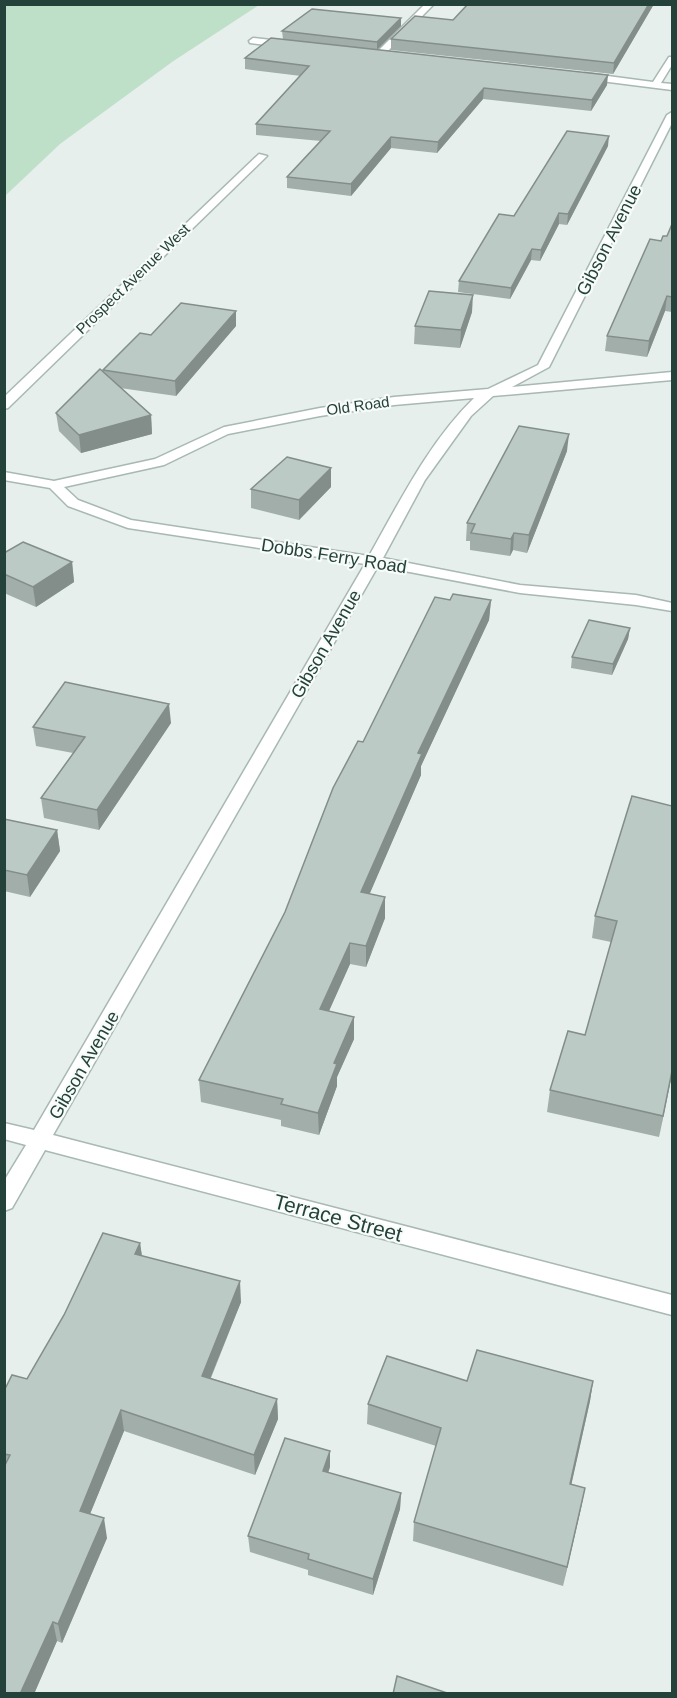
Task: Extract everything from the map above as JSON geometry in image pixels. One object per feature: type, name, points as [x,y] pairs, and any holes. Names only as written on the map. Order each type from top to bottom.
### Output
[{"type":"street","points":[[379,55],[430,4]]},
{"type":"street","points":[[253,42],[299,46]]},
{"type":"street","points":[[368,53],[391,56]]},
{"type":"street","points":[[656,84],[672,59]]},
{"type":"street","points":[[574,75],[672,87]]},
{"type":"street","name":"Gibson Avenue","points":[[4,1202],[374,561],[418,480],[466,413],[483,396],[543,367],[672,115]]},
{"type":"street","name":"Prospect Avenue West","points":[[4,405],[168,244],[262,156]]},
{"type":"street","name":"Old Road","points":[[54,485],[159,462],[224,431],[320,412],[394,401],[672,376]]},
{"type":"street","points":[[4,476],[54,485]]},
{"type":"street","name":"Dobbs Ferry Road","points":[[54,485],[73,503],[128,524],[374,561],[520,588],[636,600],[672,607]]},
{"type":"street","name":"Terrace Street","points":[[4,1131],[672,1305]]},
{"type":"green space","points":[[5,4],[259,5],[172,62],[60,144],[5,196]]},
{"type":"building","points":[[468,4],[649,4],[614,63],[391,39],[415,16],[453,20]]},
{"type":"building","points":[[312,9],[401,18],[377,42],[282,31]]},
{"type":"building","points":[[271,38],[608,75],[592,100],[484,88],[438,142],[391,137],[351,184],[287,177],[330,131],[256,124],[309,66],[245,58]]},
{"type":"building","points":[[567,131],[609,136],[568,214],[559,213],[541,250],[532,249],[511,288],[459,281],[499,214],[514,216]]},
{"type":"building","points":[[672,224],[672,297],[667,296],[649,341],[607,336],[650,239],[661,241],[663,236],[667,236]]},
{"type":"building","points":[[429,291],[473,295],[461,330],[415,326]]},
{"type":"building","points":[[181,303],[236,311],[175,381],[103,370],[140,333],[151,335]]},
{"type":"building","points":[[100,369],[151,415],[79,435],[56,413]]},
{"type":"building","points":[[519,426],[569,434],[529,535],[514,533],[511,539],[471,533],[475,524],[467,523]]},
{"type":"building","points":[[287,457],[331,468],[299,500],[251,489]]},
{"type":"building","points":[[23,542],[72,562],[33,587],[4,574],[4,553]]},
{"type":"building","points":[[453,594],[491,600],[418,753],[422,754],[361,892],[385,897],[366,946],[350,943],[320,1009],[354,1017],[334,1063],[337,1064],[318,1113],[281,1104],[283,1099],[199,1080],[285,912],[333,788],[358,741],[363,742],[435,597],[450,600]]},
{"type":"building","points":[[589,620],[630,628],[613,664],[572,657]]},
{"type":"building","points":[[65,682],[169,704],[97,810],[41,798],[85,737],[33,727]]},
{"type":"building","points":[[632,796],[672,806],[672,1071],[663,1116],[550,1090],[568,1031],[585,1035],[617,921],[595,916]]},
{"type":"building","points":[[4,819],[57,830],[27,875],[4,870]]},
{"type":"building","points":[[103,1233],[140,1243],[135,1254],[240,1281],[202,1376],[277,1399],[254,1455],[121,1410],[80,1511],[104,1518],[58,1624],[53,1622],[20,1694],[4,1694],[4,1467],[10,1455],[4,1454],[4,1391],[12,1375],[27,1379],[64,1315]]},
{"type":"building","points":[[477,1350],[593,1381],[570,1484],[585,1488],[567,1567],[414,1522],[441,1428],[368,1404],[387,1356],[467,1381]]},
{"type":"building","points":[[285,1438],[330,1451],[323,1471],[401,1493],[373,1579],[308,1559],[309,1554],[248,1536]]},
{"type":"building","points":[[397,1676],[450,1694],[393,1694]]}]
